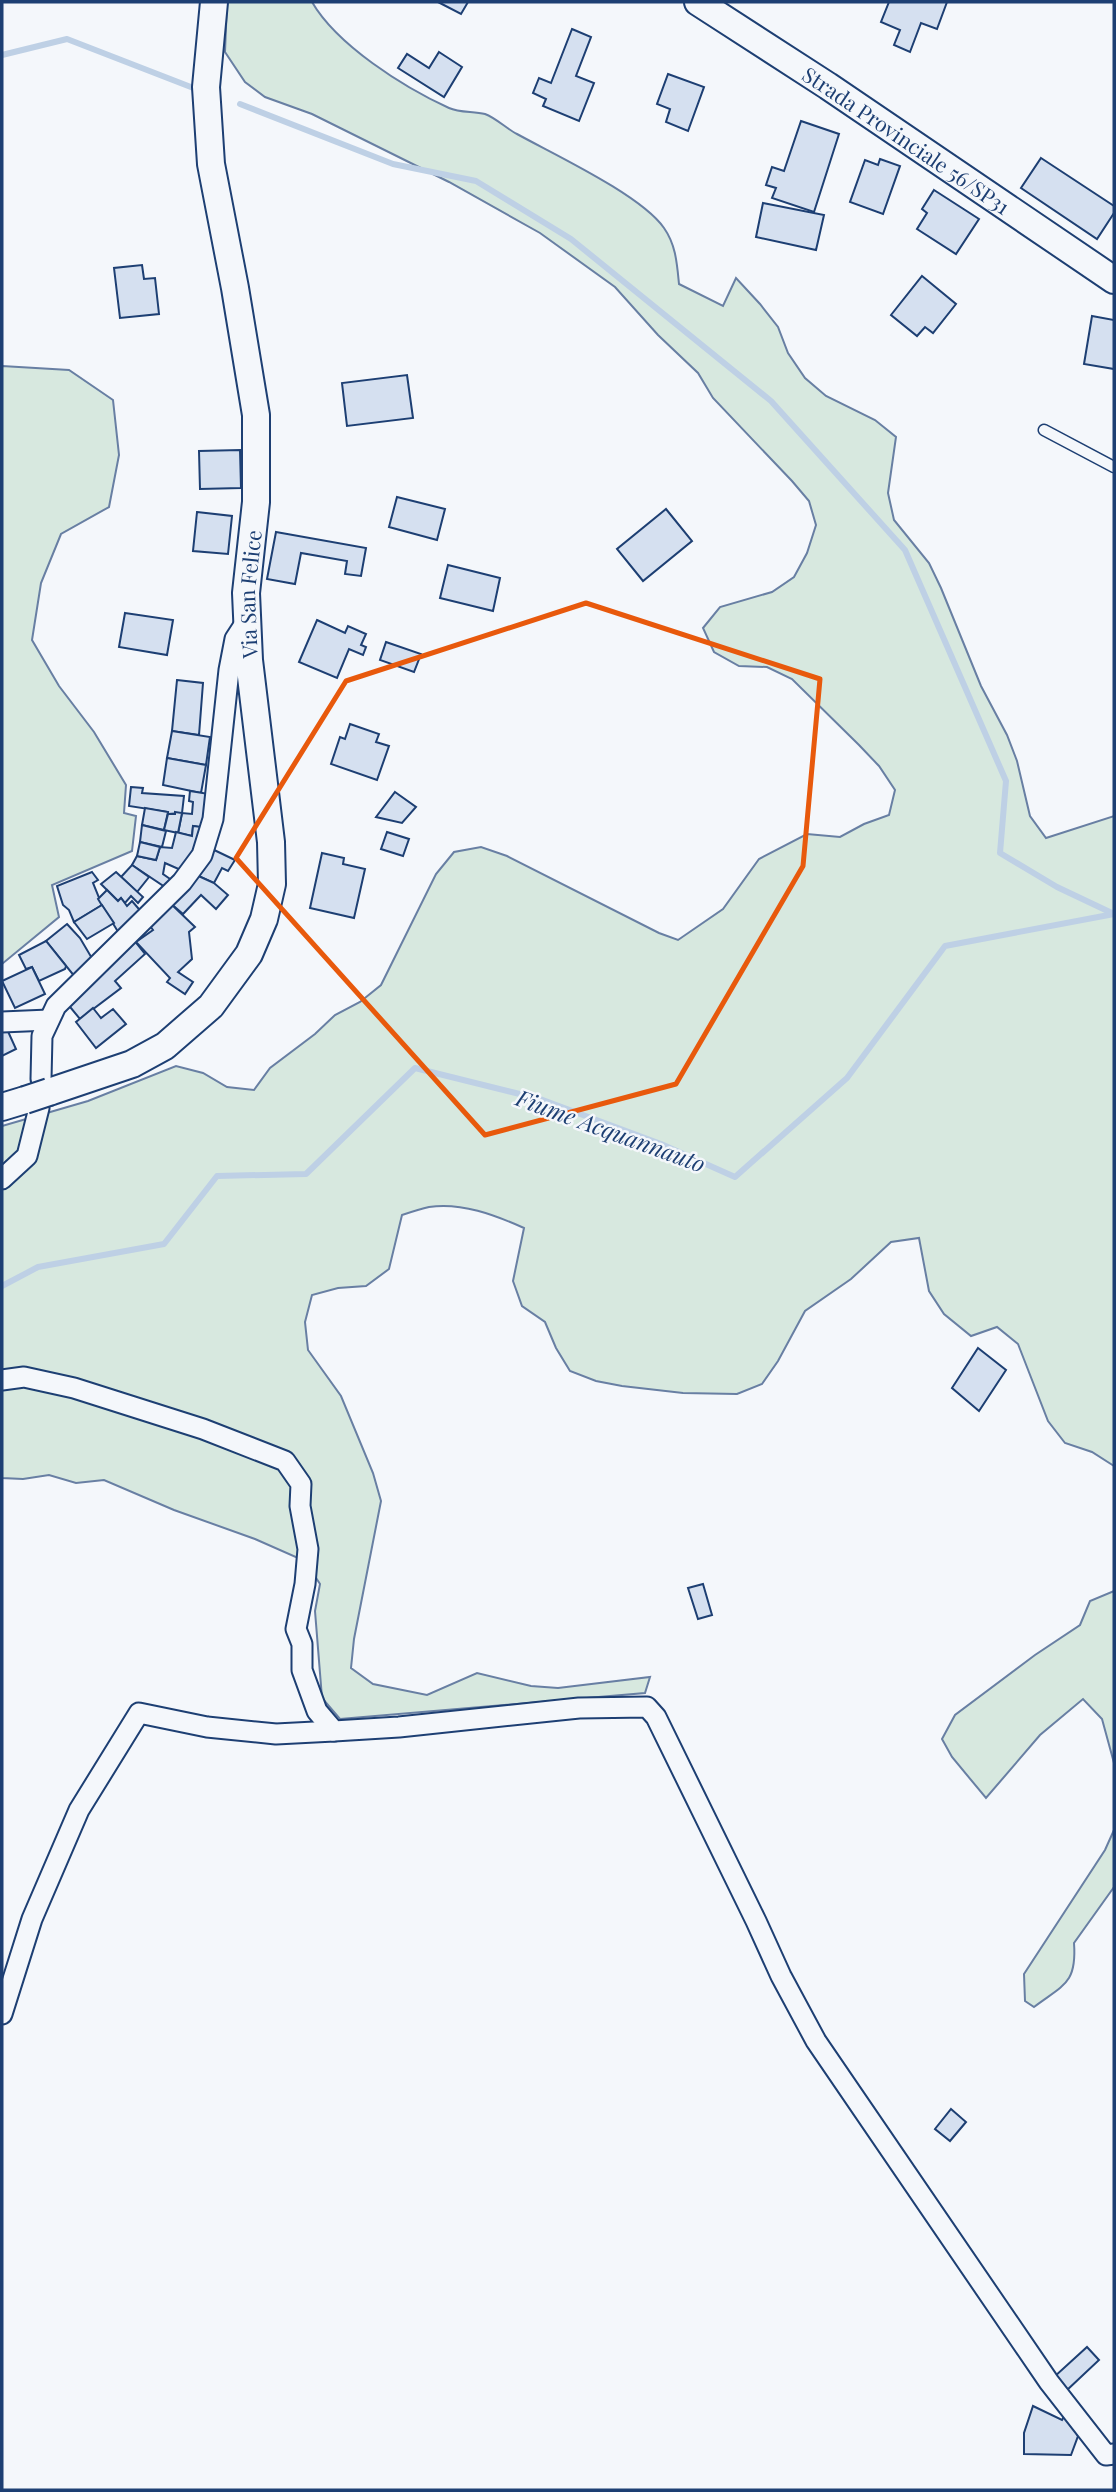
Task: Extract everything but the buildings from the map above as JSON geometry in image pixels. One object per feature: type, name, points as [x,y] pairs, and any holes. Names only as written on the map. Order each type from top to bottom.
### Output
[{"type":"street","name":"Via San Felice","points":[[31,1097],[132,1064],[164,1046],[211,1006],[249,954],[264,919],[272,884],[271,842],[252,686],[246,593],[256,502],[256,415],[211,164],[206,87],[214,2]]},
{"type":"street","name":"Strada Provinciale 56/SP31","points":[[698,2],[828,86],[1114,280]]},
{"type":"street","points":[[2,1179],[27,1156],[31,1097],[42,1036],[56,1006],[182,882],[202,855],[213,819],[229,670],[235,639],[248,619]]},
{"type":"street","points":[[2,1021],[48,1020]]},
{"type":"street","points":[[2,1380],[24,1377],[74,1388],[203,1429],[285,1461],[302,1484],[300,1506],[309,1549],[296,1629],[302,1644],[302,1670],[317,1711],[334,1731]]},
{"type":"street","points":[[2,2014],[32,1919],[79,1810],[139,1713],[207,1727],[276,1734],[399,1727],[579,1708],[647,1707],[656,1717],[781,1976],[816,2041],[1049,2382],[1110,2455]]},
{"type":"lane","points":[[1044,430],[1114,467]]},
{"type":"highlighted area","points":[[586,603],[820,679],[803,866],[676,1084],[485,1135],[236,858],[346,681]]},
{"type":"shaded area","points":[[227,2],[312,2],[337,34],[392,77],[449,108],[489,116],[637,202],[653,215],[668,234],[675,255],[679,284],[723,306],[736,278],[778,327],[788,353],[805,378],[826,396],[875,420],[896,437],[888,493],[894,520],[929,563],[941,588],[981,686],[1007,735],[1017,761],[1030,816],[1046,838],[1114,816],[1114,1466],[1092,1452],[1065,1443],[1048,1421],[1018,1344],[997,1327],[971,1336],[944,1314],[929,1291],[919,1238],[891,1242],[851,1279],[805,1311],[778,1361],[762,1384],[737,1394],[683,1393],[622,1386],[596,1381],[570,1371],[545,1322],[522,1306],[513,1281],[524,1228],[478,1211],[441,1206],[402,1215],[389,1269],[366,1286],[338,1288],[312,1295],[305,1322],[308,1350],[341,1396],[373,1473],[381,1501],[354,1639],[351,1668],[373,1684],[427,1695],[477,1673],[531,1686],[558,1688],[650,1677],[645,1693],[340,1719],[322,1698],[315,1611],[320,1584],[305,1561],[104,1480],[76,1483],[49,1475],[23,1479],[2,1478],[2,1126],[88,1101],[176,1066],[203,1073],[227,1087],[254,1090],[270,1068],[335,1015],[360,1002],[381,985],[436,874],[454,852],[481,847],[507,856],[678,940],[723,909],[759,859],[807,834],[840,837],[889,815],[895,790],[879,766],[792,679],[767,667],[739,666],[714,652],[703,628],[720,607],[772,592],[794,577],[807,553],[816,525],[809,501],[713,398],[698,373],[658,335],[615,287],[540,233],[449,182],[312,114],[265,97],[245,82],[225,52]]},
{"type":"shaded area","points":[[2,366],[69,370],[113,400],[119,455],[109,507],[61,534],[41,583],[32,640],[59,686],[94,732],[126,785],[124,813],[136,816],[132,851],[52,885],[59,917],[2,964]]},
{"type":"shaded area","points":[[1114,1591],[1114,1763],[1102,1719],[1083,1699],[1040,1735],[986,1798],[952,1757],[942,1739],[955,1715],[1080,1625],[1090,1601]]},
{"type":"shaded area","points":[[1114,1830],[1114,1887],[1074,1943],[1073,1967],[1066,1982],[1034,2007],[1025,2001],[1024,1974],[1105,1850]]},
{"type":"waterway","points":[[2,55],[67,39],[196,89]]},
{"type":"waterway","points":[[240,104],[393,164],[476,181],[571,239],[771,401],[905,550],[1006,781],[1000,853],[1057,887],[1114,914]]},
{"type":"waterway","name":"Fiume Acquannauto","points":[[2,1286],[38,1267],[164,1244],[217,1176],[306,1174],[415,1068],[540,1099],[661,1144],[735,1177],[847,1078],[945,946],[1114,914]]}]
